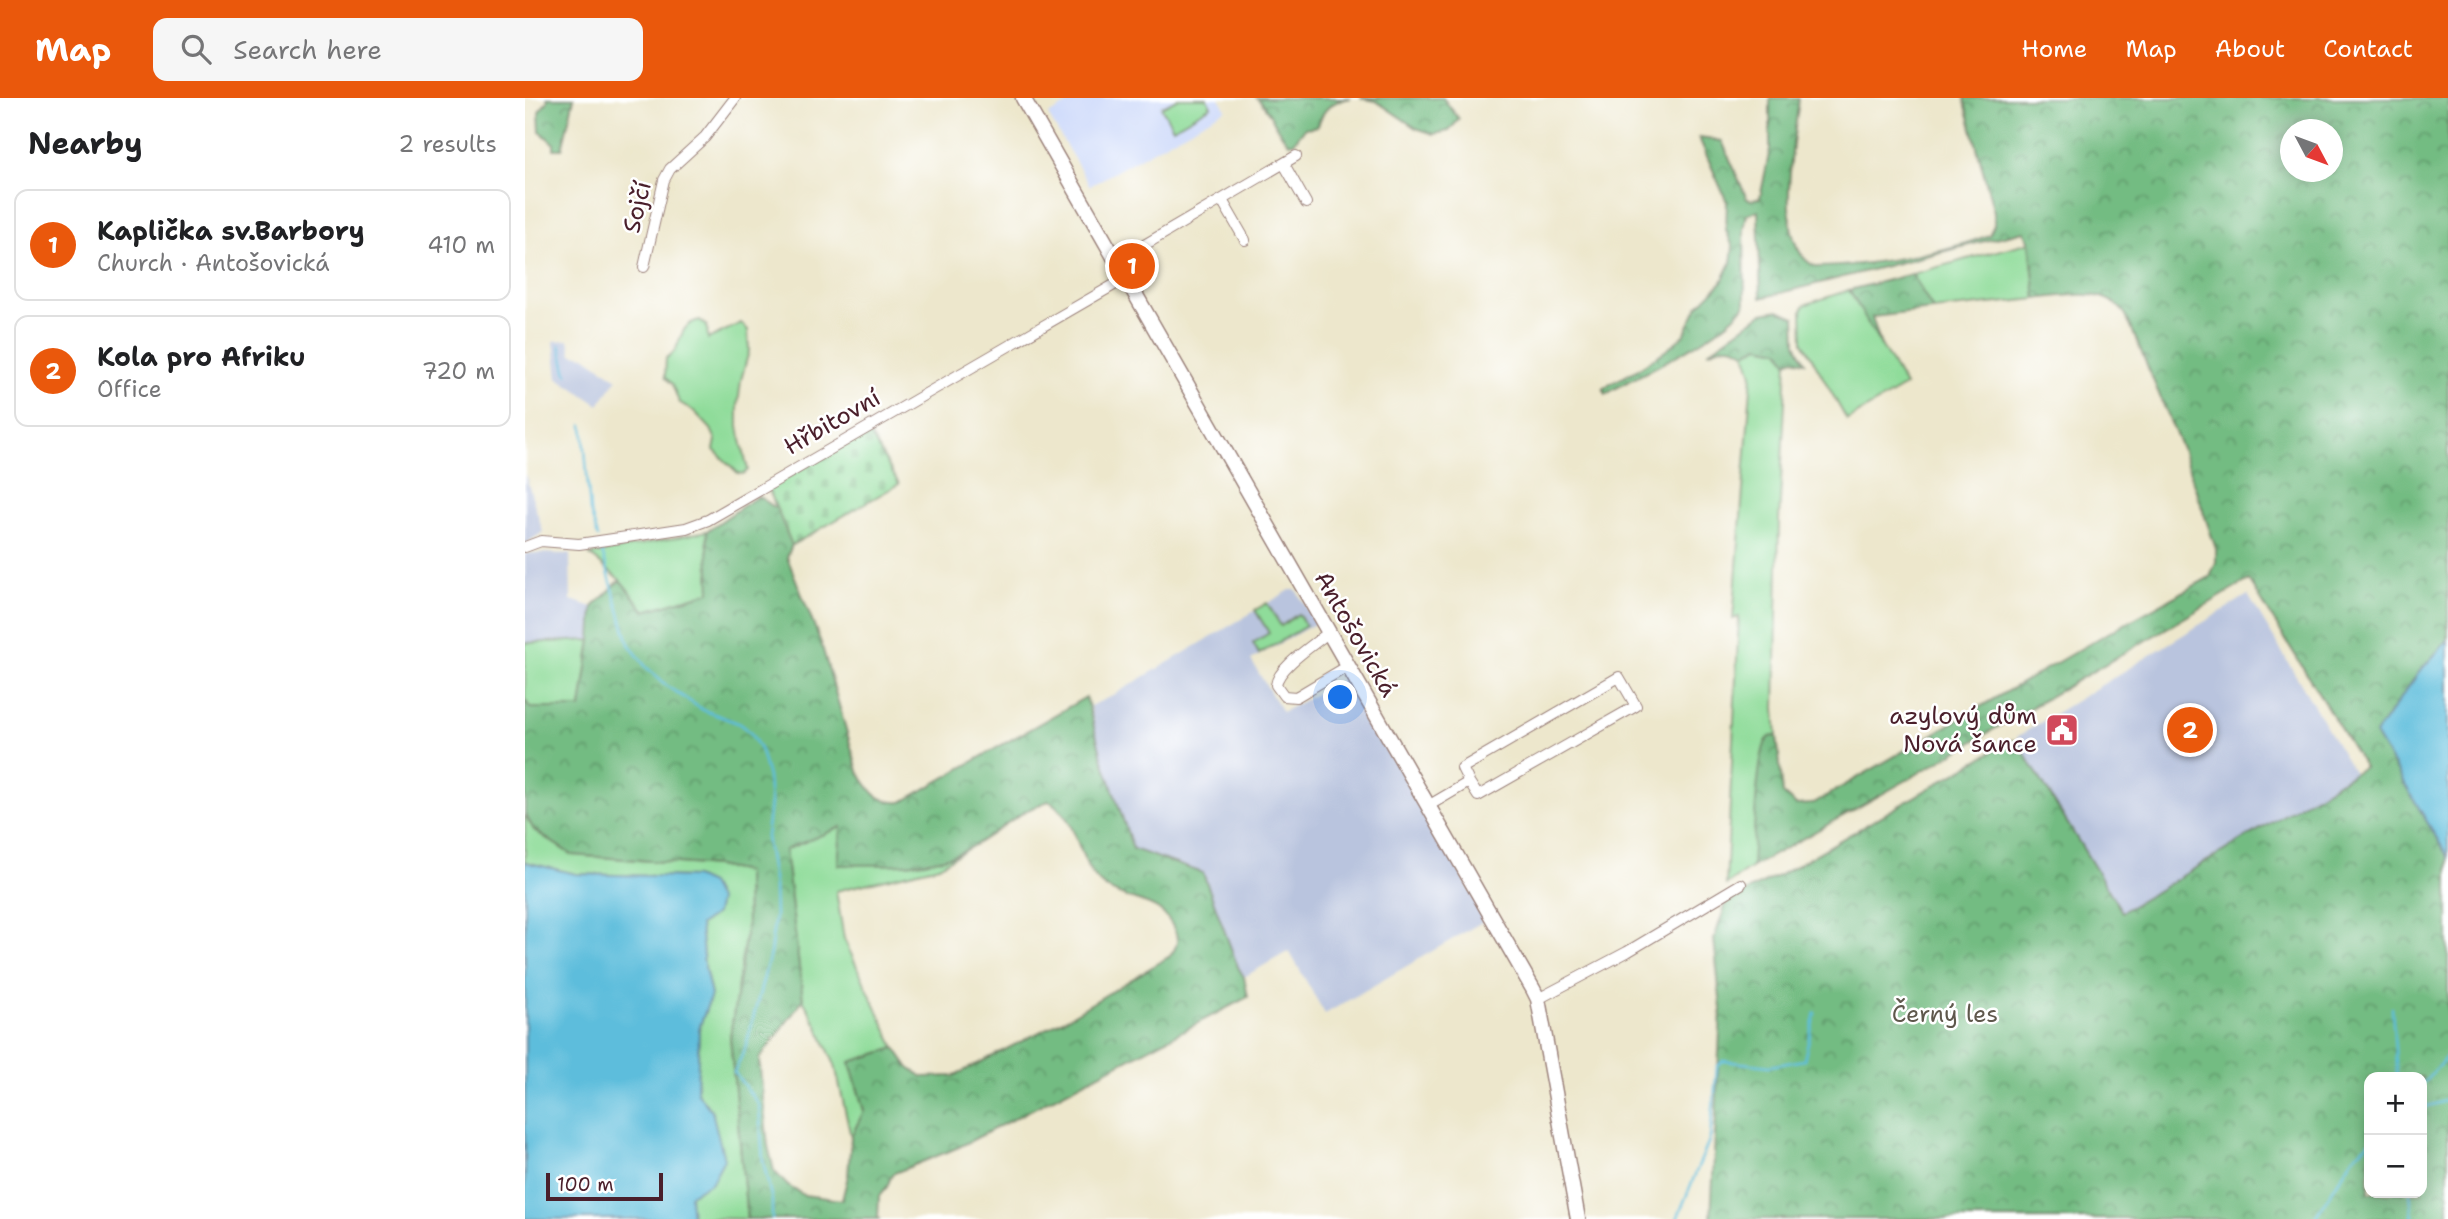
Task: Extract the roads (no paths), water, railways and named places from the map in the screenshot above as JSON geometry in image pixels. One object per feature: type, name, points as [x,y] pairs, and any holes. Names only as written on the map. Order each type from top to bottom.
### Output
[{"type":"street","name":"Sojčí","points":[[644,267],[664,180],[670,169],[705,136],[735,98]]},
{"type":"street","name":"Antošovická","points":[[1023,98],[1538,999],[1578,1219]]},
{"type":"street","points":[[1117,261],[1296,156]]},
{"type":"street","points":[[1284,164],[1306,203]]},
{"type":"street","points":[[1222,200],[1245,240]]},
{"type":"street","name":"Hřbitovní","points":[[525,547],[541,541],[579,544],[603,541],[686,528],[708,520],[1126,278]]},
{"type":"street","points":[[1329,632],[1283,670],[1276,685],[1284,696],[1296,697],[1348,666]]},
{"type":"street","points":[[1619,677],[1636,706],[1478,796],[1469,782],[1462,768],[1619,677]]},
{"type":"street","points":[[1428,806],[1469,782]]},
{"type":"street","points":[[1538,999],[1627,952],[1741,884]]},
{"type":"water","points":[[2448,640],[2448,857],[2375,734],[2420,671]]},
{"type":"water","points":[[525,862],[576,874],[695,877],[710,884],[719,901],[716,914],[700,925],[704,964],[711,995],[699,1029],[697,1093],[712,1111],[724,1159],[712,1182],[690,1195],[692,1219],[525,1219]]},
{"type":"waterway","points":[[560,345],[567,374]]},
{"type":"waterway","points":[[583,425],[590,511],[598,537]]},
{"type":"waterway","points":[[601,548],[629,644],[646,667],[668,687],[703,710],[738,723],[750,732],[761,751],[768,777],[770,803],[766,837],[774,885],[775,916],[770,954],[745,1049],[734,1072],[759,1105],[763,1161],[772,1200],[772,1219]]},
{"type":"waterway","points":[[2392,1008],[2397,1072]]},
{"type":"waterway","points":[[1677,1219],[1710,1138],[1717,1067],[1723,1061],[1770,1066],[1804,1060],[1815,1013]]},
{"type":"waterway","points":[[2427,1079],[2448,1055]]},
{"type":"waterway","points":[[2427,1106],[2448,1100]]},
{"type":"waterway","points":[[2314,1219],[2353,1158],[2364,1147]]},
{"type":"waterway","points":[[2411,1198],[2413,1219]]},
{"type":"place","name":"Kaplička sv.Barbory","points":[[1132,266]]},
{"type":"place","name":"azylový dům Nová šance","points":[[2062,730]]},
{"type":"place","name":"Kola pro Afriku","points":[[2190,730]]},
{"type":"park label","name":"Černý les","points":[[1945,1014]]}]
